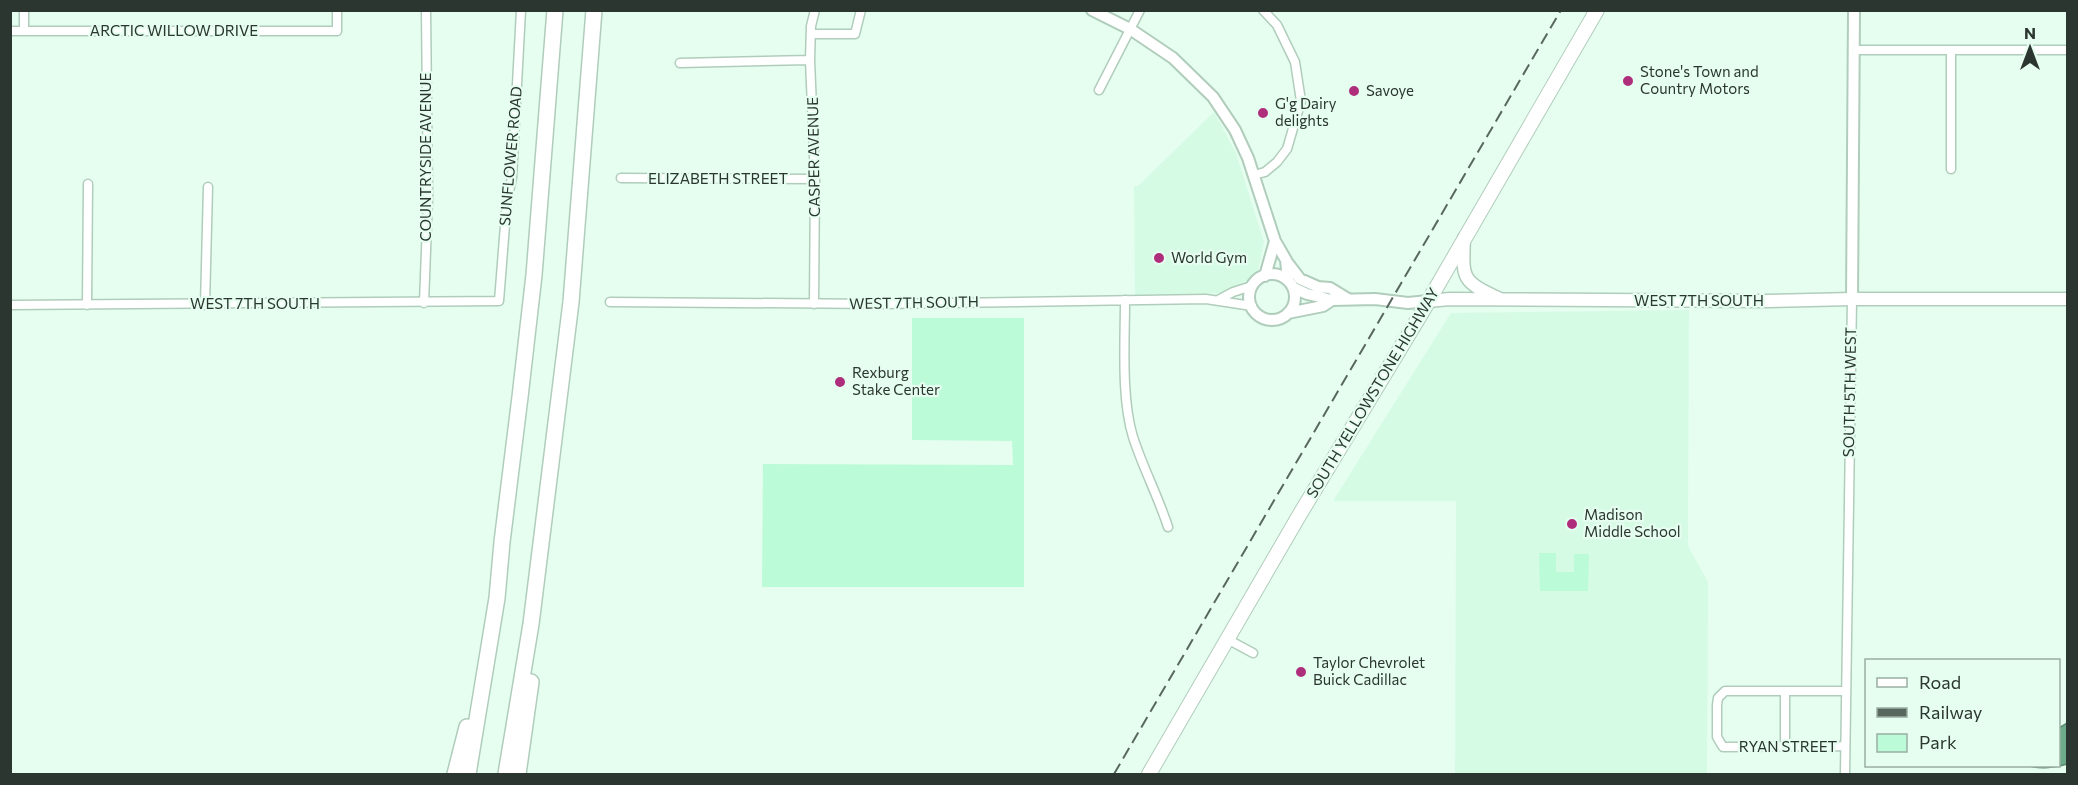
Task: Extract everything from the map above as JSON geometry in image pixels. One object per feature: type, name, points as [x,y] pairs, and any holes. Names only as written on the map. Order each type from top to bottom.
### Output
[{"type":"highway","points":[[468,774],[497,598],[534,275],[555,10]]},
{"type":"highway","points":[[506,774],[531,624],[571,302],[594,10]]},
{"type":"highway","points":[[518,774],[544,583],[551,466]]},
{"type":"highway","points":[[455,774],[497,598]]},
{"type":"main road","name":"SOUTH YELLOWSTONE HIGHWAY","points":[[1149,774],[1597,10]]},
{"type":"main road","points":[[1464,238],[1463,270],[1467,279],[1474,286],[1504,301]]},
{"type":"main road","name":"WEST 7TH SOUTH","points":[[1428,301],[1450,299],[1807,301],[2067,299]]},
{"type":"street","points":[[24,10],[24,31]]},
{"type":"street","name":"ARCTIC WILLOW DRIVE","points":[[10,31],[337,31],[337,10]]},
{"type":"street","name":"COUNTRYSIDE AVENUE","points":[[424,303],[428,198],[426,10]]},
{"type":"street","name":"SUNFLOWER ROAD","points":[[499,302],[507,200],[512,178],[521,10]]},
{"type":"street","name":"CASPER AVENUE","points":[[814,304],[815,179],[810,60],[815,10]]},
{"type":"street","points":[[811,34],[855,34],[861,10]]},
{"type":"street","points":[[1092,10],[1130,29],[1173,58],[1214,96],[1246,152],[1275,241],[1286,260],[1300,279],[1318,287],[1330,288],[1349,299]]},
{"type":"street","points":[[1099,90],[1140,10]]},
{"type":"street","points":[[1254,175],[1265,172],[1287,149],[1301,101],[1295,62],[1277,25],[1263,10]]},
{"type":"street","name":"SOUTH 5TH WEST","points":[[1845,774],[1854,10]]},
{"type":"street","points":[[1854,50],[2067,50]]},
{"type":"street","points":[[1951,50],[1951,169]]},
{"type":"street","points":[[680,63],[810,60]]},
{"type":"street","name":"ELIZABETH STREET","points":[[621,178],[815,179]]},
{"type":"street","points":[[87,305],[88,184]]},
{"type":"street","points":[[205,305],[208,187]]},
{"type":"street","points":[[1265,276],[1275,241]]},
{"type":"street","points":[[1286,260],[1291,284],[1294,303],[1288,313],[1278,319],[1271,320],[1257,314],[1252,306],[1250,293],[1257,280],[1265,276],[1277,275],[1291,284]]},
{"type":"street","name":"WEST 7TH SOUTH","points":[[1291,284],[1307,294],[1332,300],[1375,299],[1408,303],[1428,301]]},
{"type":"street","name":"WEST 7TH SOUTH","points":[[1218,300],[1252,286]]},
{"type":"street","points":[[1125,300],[1125,387],[1133,436],[1160,501],[1168,527]]},
{"type":"street","name":"WEST 7TH SOUTH","points":[[610,302],[814,304],[1218,300],[1252,306]]},
{"type":"street","name":"WEST 7TH SOUTH","points":[[1288,313],[1323,306],[1332,300]]},
{"type":"street","name":"WEST 7TH SOUTH","points":[[10,305],[499,302]]},
{"type":"street","points":[[1227,639],[1253,653]]},
{"type":"street","name":"RYAN STREET","points":[[1785,692],[1725,692],[1718,698],[1718,737],[1723,747],[1845,746]]},
{"type":"street","points":[[1785,747],[1785,692],[1846,692]]},
{"type":"shaded area","points":[[1214,112],[1236,153],[1264,242],[1257,276],[1222,293],[1135,295],[1134,186],[1138,186]]},
{"type":"shaded area","name":"Madison Middle School","points":[[1689,310],[1688,546],[1708,582],[1707,774],[1455,774],[1456,501],[1333,501],[1451,313]]},
{"type":"shaded area","points":[[2067,723],[2067,764],[2060,766],[2060,727]]},
{"type":"green space","points":[[912,318],[1024,318],[1024,587],[762,587],[763,464],[1013,465],[1012,441],[912,440]]},
{"type":"green space","points":[[1539,553],[1556,553],[1556,572],[1574,572],[1574,554],[1589,554],[1588,591],[1540,591]]},
{"type":"railway","points":[[1114,774],[1561,10]]},
{"type":"place","name":"Stone's Town and Country Motors","points":[[1628,81]]},
{"type":"place","name":"Savoye","points":[[1354,91]]},
{"type":"place","name":"G'g Dairy delights","points":[[1263,113]]},
{"type":"place","name":"World Gym","points":[[1159,258]]},
{"type":"place","name":"Rexburg Stake Center","points":[[840,382]]},
{"type":"place","name":"Madison Middle School","points":[[1572,524]]},
{"type":"place","name":"Taylor Chevrolet Buick Cadillac","points":[[1301,672]]}]
